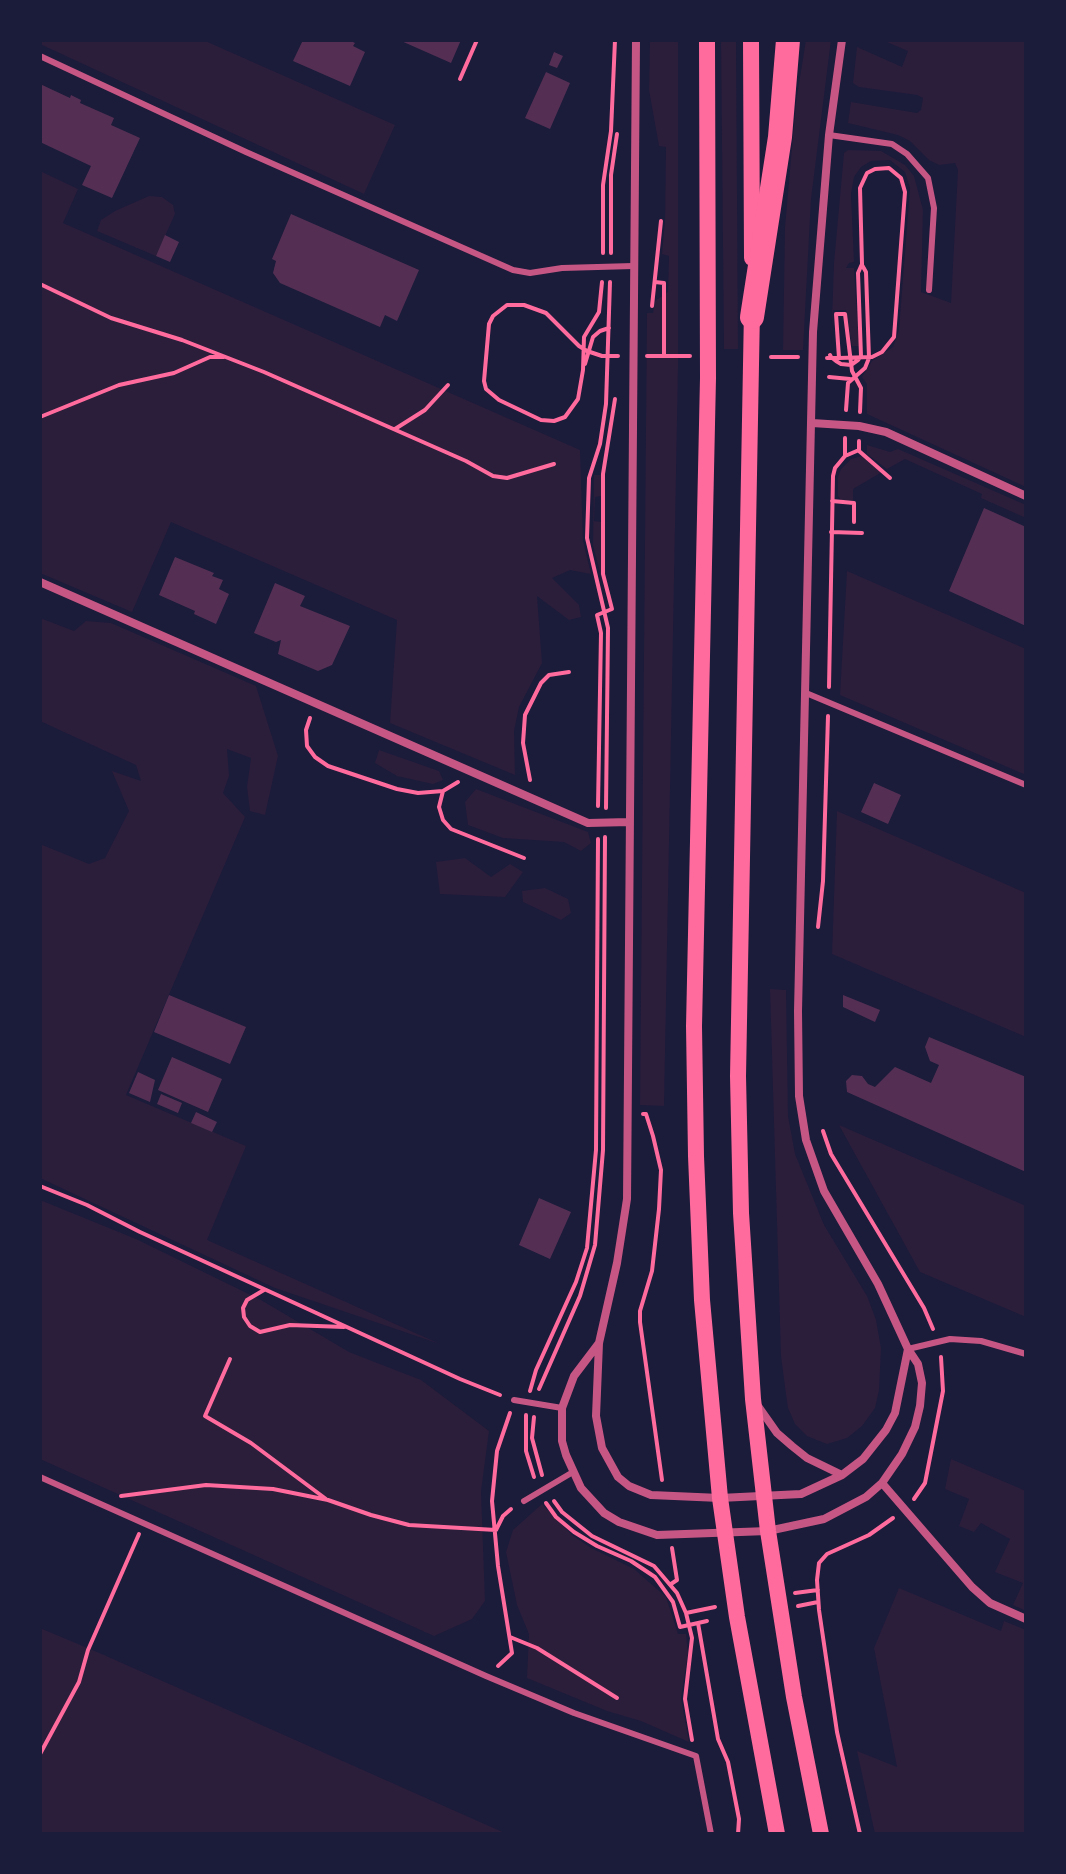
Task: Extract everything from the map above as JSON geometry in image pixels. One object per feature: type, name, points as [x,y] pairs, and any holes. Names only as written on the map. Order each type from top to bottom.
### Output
[{"type":"highway","points":[[752,317],[780,137],[788,40]]},
{"type":"main road","points":[[707,40],[709,364],[694,1088],[702,1300],[720,1498],[747,1675],[777,1834]]},
{"type":"main road","points":[[751,40],[752,317],[738,1076],[741,1213],[753,1399],[768,1531],[794,1697],[821,1834]]},
{"type":"street","points":[[636,40],[627,1199],[621,1247],[599,1343],[596,1416],[602,1448],[608,1464],[629,1486],[651,1495],[720,1498],[801,1494],[842,1475],[863,1459],[886,1430],[895,1413],[908,1349]]},
{"type":"street","points":[[599,1343],[574,1376],[562,1408],[562,1441],[581,1488],[604,1513],[639,1531],[670,1536],[768,1531],[824,1519],[866,1497],[882,1483],[902,1454],[915,1427],[920,1406],[922,1383],[918,1364],[878,1284],[824,1191],[810,1155],[802,1120],[798,1011],[813,376],[818,259],[829,135],[842,40]]},
{"type":"street","points":[[812,423],[886,432],[1026,496]]},
{"type":"street","points":[[40,582],[588,823],[629,822]]},
{"type":"street","points":[[753,1399],[777,1433],[792,1446],[807,1458],[842,1475]]},
{"type":"street","points":[[882,1483],[972,1587],[990,1603],[1026,1619]]},
{"type":"lane","points":[[40,56],[246,152],[513,270],[530,273],[562,268],[633,266]]},
{"type":"lane","points":[[829,135],[892,144],[907,154],[928,178],[934,208],[929,290]]},
{"type":"lane","points":[[806,693],[1026,785]]},
{"type":"lane","points":[[908,1349],[950,1339],[981,1341],[1026,1354]]},
{"type":"lane","points":[[514,1400],[562,1408]]},
{"type":"lane","points":[[524,1501],[573,1472]]},
{"type":"lane","points":[[40,1477],[486,1676],[574,1713],[696,1756],[711,1834]]},
{"type":"path","points":[[460,79],[477,40]]},
{"type":"path","points":[[605,612],[587,538],[589,478],[600,444],[606,404],[610,304],[603,185],[611,131],[617,40]]},
{"type":"path","points":[[818,928],[823,881],[829,702],[833,476],[845,456],[847,388],[867,364],[870,352],[866,272],[862,264],[858,273],[862,353],[851,365]]},
{"type":"path","points":[[583,370],[584,337],[602,304],[607,267]]},
{"type":"path","points":[[655,281],[664,283],[664,356]]},
{"type":"path","points":[[40,284],[111,318],[227,357],[395,429],[493,476],[507,478],[554,464]]},
{"type":"path","points":[[602,304],[616,306],[616,321]]},
{"type":"path","points":[[839,358],[836,314],[845,314],[853,378],[861,388],[860,409]]},
{"type":"path","points":[[517,409],[541,420],[554,421],[565,417],[578,399],[593,337],[610,328]]},
{"type":"path","points":[[617,352],[617,365]]},
{"type":"path","points":[[40,417],[119,385],[174,373],[210,357],[227,357]]},
{"type":"path","points":[[813,376],[853,378]]},
{"type":"path","points":[[395,429],[425,410],[448,385]]},
{"type":"path","points":[[616,389],[603,474],[603,574],[612,609],[597,615],[601,633],[604,1111],[595,1245],[580,1296],[541,1379],[532,1438],[544,1489],[562,1512],[613,1548],[654,1566],[683,1603],[690,1625],[692,1653],[685,1699],[696,1756]]},
{"type":"path","points":[[859,450],[890,478]]},
{"type":"path","points":[[832,501],[854,503],[854,522]]},
{"type":"path","points":[[831,532],[862,533]]},
{"type":"path","points":[[539,801],[525,760],[525,715],[541,683],[549,675],[569,672]]},
{"type":"path","points":[[315,704],[306,730],[307,746],[315,757],[328,766],[418,793],[443,791],[474,772]]},
{"type":"path","points":[[443,791],[439,807],[443,820],[451,829],[524,858]]},
{"type":"path","points":[[602,824],[596,1150],[587,1248],[576,1282],[536,1370],[526,1402],[526,1451],[556,1517],[574,1532],[644,1569],[665,1589],[673,1602],[680,1627],[707,1621]]},
{"type":"path","points":[[596,1112],[646,1114],[661,1170],[652,1271],[640,1311],[640,1322],[664,1497]]},
{"type":"path","points":[[820,1123],[823,1133]]},
{"type":"path","points":[[40,1186],[460,1379],[514,1400],[497,1451],[492,1501],[498,1566],[512,1653],[486,1676]]},
{"type":"path","points":[[264,1290],[247,1300],[243,1308],[250,1326],[260,1332],[290,1325],[347,1327]]},
{"type":"path","points":[[230,1359],[205,1416],[260,1450],[328,1500]]},
{"type":"path","points":[[93,1500],[206,1485],[273,1489],[328,1500],[409,1525],[496,1530]]},
{"type":"path","points":[[496,1530],[507,1511],[524,1501]]},
{"type":"path","points":[[40,1754],[79,1682],[88,1650],[144,1522]]},
{"type":"path","points":[[665,1589],[677,1580],[670,1536]]},
{"type":"path","points":[[798,1606],[818,1602]]},
{"type":"path","points":[[698,1623],[718,1739],[728,1762],[739,1819],[738,1834]]},
{"type":"path","points":[[510,1637],[537,1648],[617,1698]]},
{"type":"shaded area","points":[[40,40],[203,40],[395,125],[364,194],[40,44]]},
{"type":"shaded area","points":[[650,40],[678,40],[678,368],[664,1106],[640,1105],[647,313],[653,313],[655,301],[668,292],[669,256],[662,254],[666,147],[659,146],[649,90]]},
{"type":"shaded area","points":[[721,40],[736,40],[738,349],[724,349]]},
{"type":"shaded area","points":[[806,40],[831,40],[811,199],[803,350],[783,350],[785,227],[796,102]]},
{"type":"shaded area","points":[[882,40],[1026,40],[1026,487],[867,414],[867,384],[862,377],[872,361],[893,347],[899,330],[910,188],[905,172],[890,160],[871,161],[861,167],[854,177],[851,194],[854,262],[846,268],[854,268],[859,346],[852,346],[846,310],[833,310],[831,347],[834,263],[844,153],[848,150],[881,151],[905,165],[914,176],[923,210],[921,292],[951,303],[958,170],[955,163],[939,165],[898,135],[848,123],[851,102],[917,113],[921,110],[923,98],[917,95],[859,87],[853,83],[857,47],[902,67],[908,51]]},
{"type":"shaded area","points":[[40,171],[78,189],[63,223],[580,450],[583,541],[591,574],[570,570],[552,578],[579,605],[581,617],[569,620],[537,596],[542,663],[519,707],[514,731],[515,775],[390,723],[397,620],[171,522],[132,612],[40,573]]},
{"type":"shaded area","points":[[149,196],[162,197],[173,205],[175,214],[156,256],[97,231],[101,220]]},
{"type":"shaded area","points":[[867,445],[890,452],[898,449],[1026,505],[1026,518],[905,459],[887,469],[867,454]]},
{"type":"shaded area","points":[[862,456],[882,472],[853,489],[853,500],[841,500],[838,496],[838,477],[841,469],[851,459]]},
{"type":"shaded area","points":[[594,475],[601,475],[601,496],[595,497],[594,521],[601,522],[601,576],[593,545]]},
{"type":"shaded area","points":[[847,571],[1026,649],[1026,775],[840,695]]},
{"type":"shaded area","points":[[40,618],[74,631],[86,621],[111,623],[256,686],[278,756],[265,815],[250,811],[247,787],[251,758],[227,749],[229,776],[223,793],[245,817],[126,1095],[246,1146],[207,1240],[440,1344],[275,1288],[40,1178],[40,844],[89,864],[105,858],[129,811],[112,771],[141,781],[136,765],[40,721]]},
{"type":"shaded area","points":[[379,750],[439,771],[443,780],[433,784],[397,776],[375,763]]},
{"type":"shaded area","points":[[476,789],[588,832],[591,843],[581,851],[564,842],[503,838],[468,825],[465,802]]},
{"type":"shaded area","points":[[837,811],[1026,893],[1026,1037],[832,954]]},
{"type":"shaded area","points":[[465,858],[491,877],[510,864],[523,872],[505,897],[440,894],[436,862]]},
{"type":"shaded area","points":[[545,888],[568,899],[571,913],[561,920],[523,902],[522,891]]},
{"type":"shaded area","points":[[770,989],[786,990],[788,1116],[795,1154],[824,1225],[867,1296],[876,1320],[881,1348],[875,1408],[862,1426],[847,1438],[827,1444],[807,1436],[795,1424],[788,1408],[781,1356]]},
{"type":"shaded area","points":[[839,1125],[1026,1206],[1026,1317],[920,1272]]},
{"type":"shaded area","points":[[40,1200],[136,1239],[261,1300],[349,1352],[421,1380],[489,1431],[481,1491],[485,1601],[472,1619],[434,1636],[40,1459]]},
{"type":"shaded area","points":[[951,1459],[1026,1491],[1026,1611],[1013,1605],[1023,1583],[995,1572],[1010,1539],[981,1523],[974,1532],[959,1526],[969,1499],[945,1489]]},
{"type":"shaded area","points":[[542,1504],[572,1535],[634,1569],[666,1597],[678,1634],[686,1634],[688,1653],[681,1698],[689,1742],[527,1678],[529,1634],[517,1605],[506,1552],[513,1530]]},
{"type":"shaded area","points":[[899,1588],[1001,1631],[1004,1621],[1026,1630],[1026,1834],[875,1834],[857,1751],[897,1767],[874,1648]]},
{"type":"shaded area","points":[[40,1628],[104,1655],[507,1834],[40,1834]]},
{"type":"building","points":[[303,40],[349,40],[365,52],[350,86],[293,61]]},
{"type":"building","points":[[399,40],[461,40],[451,63]]},
{"type":"building","points":[[554,52],[563,56],[557,68],[549,65]]},
{"type":"building","points":[[546,72],[570,83],[550,129],[525,118]]},
{"type":"building","points":[[40,84],[81,100],[80,103],[114,118],[111,125],[140,138],[112,198],[82,185],[91,166],[40,142]]},
{"type":"building","points":[[291,214],[419,270],[397,321],[385,315],[380,327],[280,283],[273,273],[276,261],[272,259]]},
{"type":"building","points":[[165,235],[179,242],[170,262],[156,256]]},
{"type":"building","points":[[984,508],[1026,527],[1026,626],[949,591]]},
{"type":"building","points":[[175,557],[214,573],[212,576],[223,580],[219,589],[229,594],[216,624],[159,595]]},
{"type":"building","points":[[275,583],[305,596],[300,606],[350,626],[332,665],[318,671],[278,654],[281,640],[276,642],[254,633]]},
{"type":"building","points":[[874,783],[901,795],[888,824],[861,812]]},
{"type":"building","points":[[169,995],[246,1027],[230,1064],[154,1032]]},
{"type":"building","points":[[843,995],[880,1010],[875,1022],[843,1007]]},
{"type":"building","points":[[929,1037],[1026,1077],[1026,1172],[847,1092],[846,1081],[852,1075],[862,1076],[875,1087],[895,1067],[931,1083],[939,1065],[930,1061],[925,1047]]},
{"type":"building","points":[[172,1057],[222,1079],[208,1112],[158,1090]]},
{"type":"building","points":[[138,1072],[155,1080],[150,1102],[129,1093]]},
{"type":"building","points":[[161,1094],[182,1103],[178,1113],[157,1104]]},
{"type":"building","points":[[196,1112],[217,1122],[212,1132],[191,1123]]},
{"type":"building","points":[[539,1198],[571,1212],[550,1259],[519,1245]]}]
